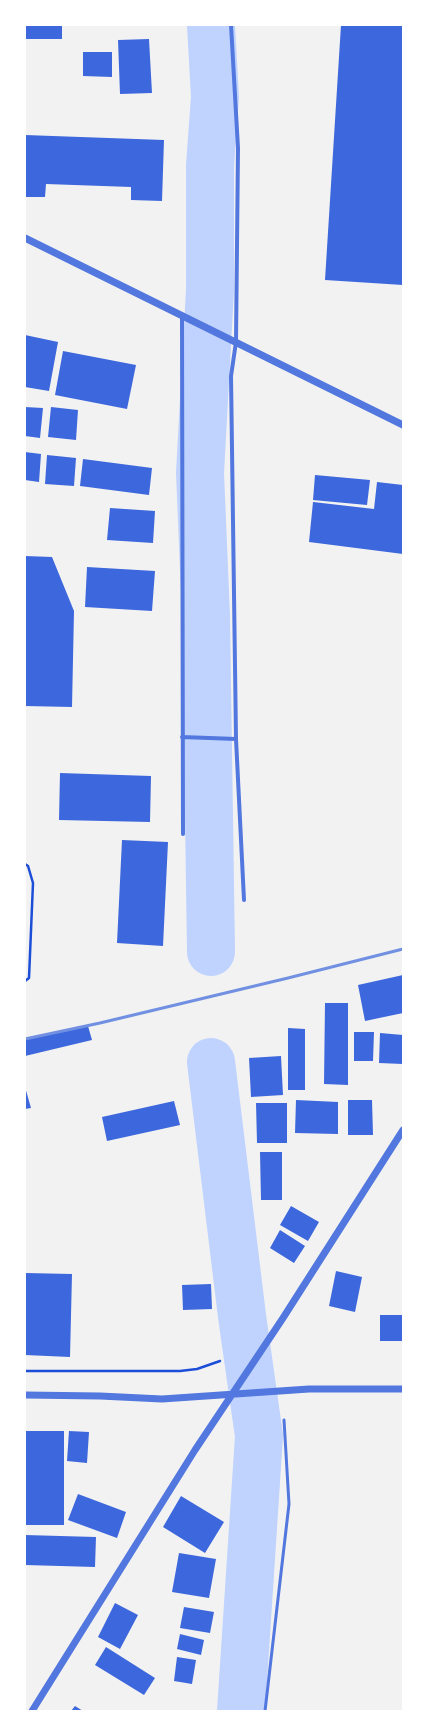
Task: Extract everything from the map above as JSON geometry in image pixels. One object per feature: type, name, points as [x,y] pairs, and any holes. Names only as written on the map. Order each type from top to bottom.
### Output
[{"type":"street","points":[[231,25],[238,148],[236,342],[231,376],[236,739],[244,900]]},
{"type":"street","points":[[25,238],[403,426]]},
{"type":"street","points":[[182,317],[183,834]]},
{"type":"street","points":[[182,737],[236,739]]},
{"type":"street","points":[[32,1711],[191,1457],[284,1318],[403,1130]]},
{"type":"street","points":[[25,1395],[162,1399],[309,1389],[403,1389]]},
{"type":"lane","points":[[264,1711],[288,1504],[284,1420]]},
{"type":"path","points":[[25,864],[28,866],[33,883],[29,978],[25,981]]},
{"type":"path","points":[[25,1371],[180,1371],[197,1369],[220,1361]]},
{"type":"building","points":[[26,25],[62,25],[62,39],[26,39]]},
{"type":"building","points":[[341,25],[403,25],[403,285],[325,280]]},
{"type":"building","points":[[149,39],[152,93],[120,94],[118,40]]},
{"type":"building","points":[[83,52],[112,52],[112,77],[83,76]]},
{"type":"building","points":[[25,135],[164,140],[162,201],[131,200],[131,187],[46,184],[45,197],[25,197]]},
{"type":"building","points":[[25,335],[58,342],[49,391],[25,387]]},
{"type":"building","points":[[63,351],[136,365],[127,409],[55,395]]},
{"type":"building","points":[[25,407],[43,408],[40,438],[25,436]]},
{"type":"building","points":[[51,407],[78,410],[76,440],[48,437]]},
{"type":"building","points":[[25,452],[41,454],[39,482],[25,480]]},
{"type":"building","points":[[47,455],[76,458],[74,486],[45,484]]},
{"type":"building","points":[[83,459],[152,468],[149,495],[80,486]]},
{"type":"building","points":[[315,475],[370,480],[367,505],[313,500]]},
{"type":"building","points":[[377,482],[403,485],[403,554],[309,542],[313,502],[374,509]]},
{"type":"building","points":[[110,508],[155,511],[153,543],[107,540]]},
{"type":"building","points":[[25,556],[52,557],[74,611],[72,707],[25,706]]},
{"type":"building","points":[[87,567],[155,571],[152,611],[85,607]]},
{"type":"building","points":[[60,773],[151,776],[150,822],[59,820]]},
{"type":"building","points":[[122,840],[168,842],[163,946],[117,943]]},
{"type":"building","points":[[403,975],[403,1013],[365,1021],[358,985]]},
{"type":"building","points":[[325,1003],[348,1003],[348,1085],[324,1084]]},
{"type":"building","points":[[88,1026],[92,1040],[25,1056],[25,1040]]},
{"type":"building","points":[[288,1028],[305,1029],[305,1090],[288,1090]]},
{"type":"building","points":[[354,1032],[374,1032],[373,1061],[354,1061]]},
{"type":"building","points":[[380,1033],[403,1035],[403,1064],[379,1063]]},
{"type":"building","points":[[281,1056],[283,1095],[251,1097],[249,1058]]},
{"type":"building","points":[[25,1087],[31,1108],[25,1109]]},
{"type":"building","points":[[296,1100],[338,1102],[338,1134],[295,1133]]},
{"type":"building","points":[[348,1100],[372,1100],[373,1135],[348,1135]]},
{"type":"building","points":[[174,1101],[180,1125],[107,1141],[102,1117]]},
{"type":"building","points":[[256,1103],[287,1103],[287,1143],[257,1143]]},
{"type":"building","points":[[260,1152],[282,1152],[282,1200],[261,1200]]},
{"type":"building","points":[[291,1206],[319,1222],[308,1241],[280,1225]]},
{"type":"building","points":[[280,1230],[305,1246],[294,1263],[270,1248]]},
{"type":"building","points":[[336,1271],[362,1277],[355,1312],[329,1306]]},
{"type":"building","points":[[25,1273],[72,1274],[70,1357],[25,1355]]},
{"type":"building","points":[[211,1284],[212,1309],[183,1310],[182,1285]]},
{"type":"building","points":[[380,1315],[403,1315],[403,1341],[380,1341]]},
{"type":"building","points":[[25,1431],[64,1431],[64,1525],[25,1525]]},
{"type":"building","points":[[69,1431],[89,1432],[87,1463],[67,1461]]},
{"type":"building","points":[[78,1494],[126,1512],[117,1538],[68,1520]]},
{"type":"building","points":[[181,1496],[224,1522],[205,1553],[163,1527]]},
{"type":"building","points":[[25,1535],[96,1537],[95,1567],[25,1565]]},
{"type":"building","points":[[179,1553],[216,1559],[209,1598],[172,1592]]},
{"type":"building","points":[[115,1603],[138,1615],[120,1649],[98,1637]]},
{"type":"building","points":[[184,1607],[214,1612],[210,1633],[180,1628]]},
{"type":"building","points":[[180,1634],[204,1640],[201,1655],[177,1649]]},
{"type":"building","points":[[106,1647],[155,1678],[144,1695],[95,1665]]},
{"type":"building","points":[[177,1657],[196,1660],[192,1684],[174,1681]]},
{"type":"building","points":[[75,1706],[83,1711],[71,1711]]},
{"type":"waterway","points":[[211,25],[215,97],[210,166],[210,290],[200,473],[206,616],[211,952]]},
{"type":"waterway","points":[[211,1062],[242,1316],[259,1436],[241,1711]]},
{"type":"railway","points":[[25,1039],[100,1023],[403,949]]}]
